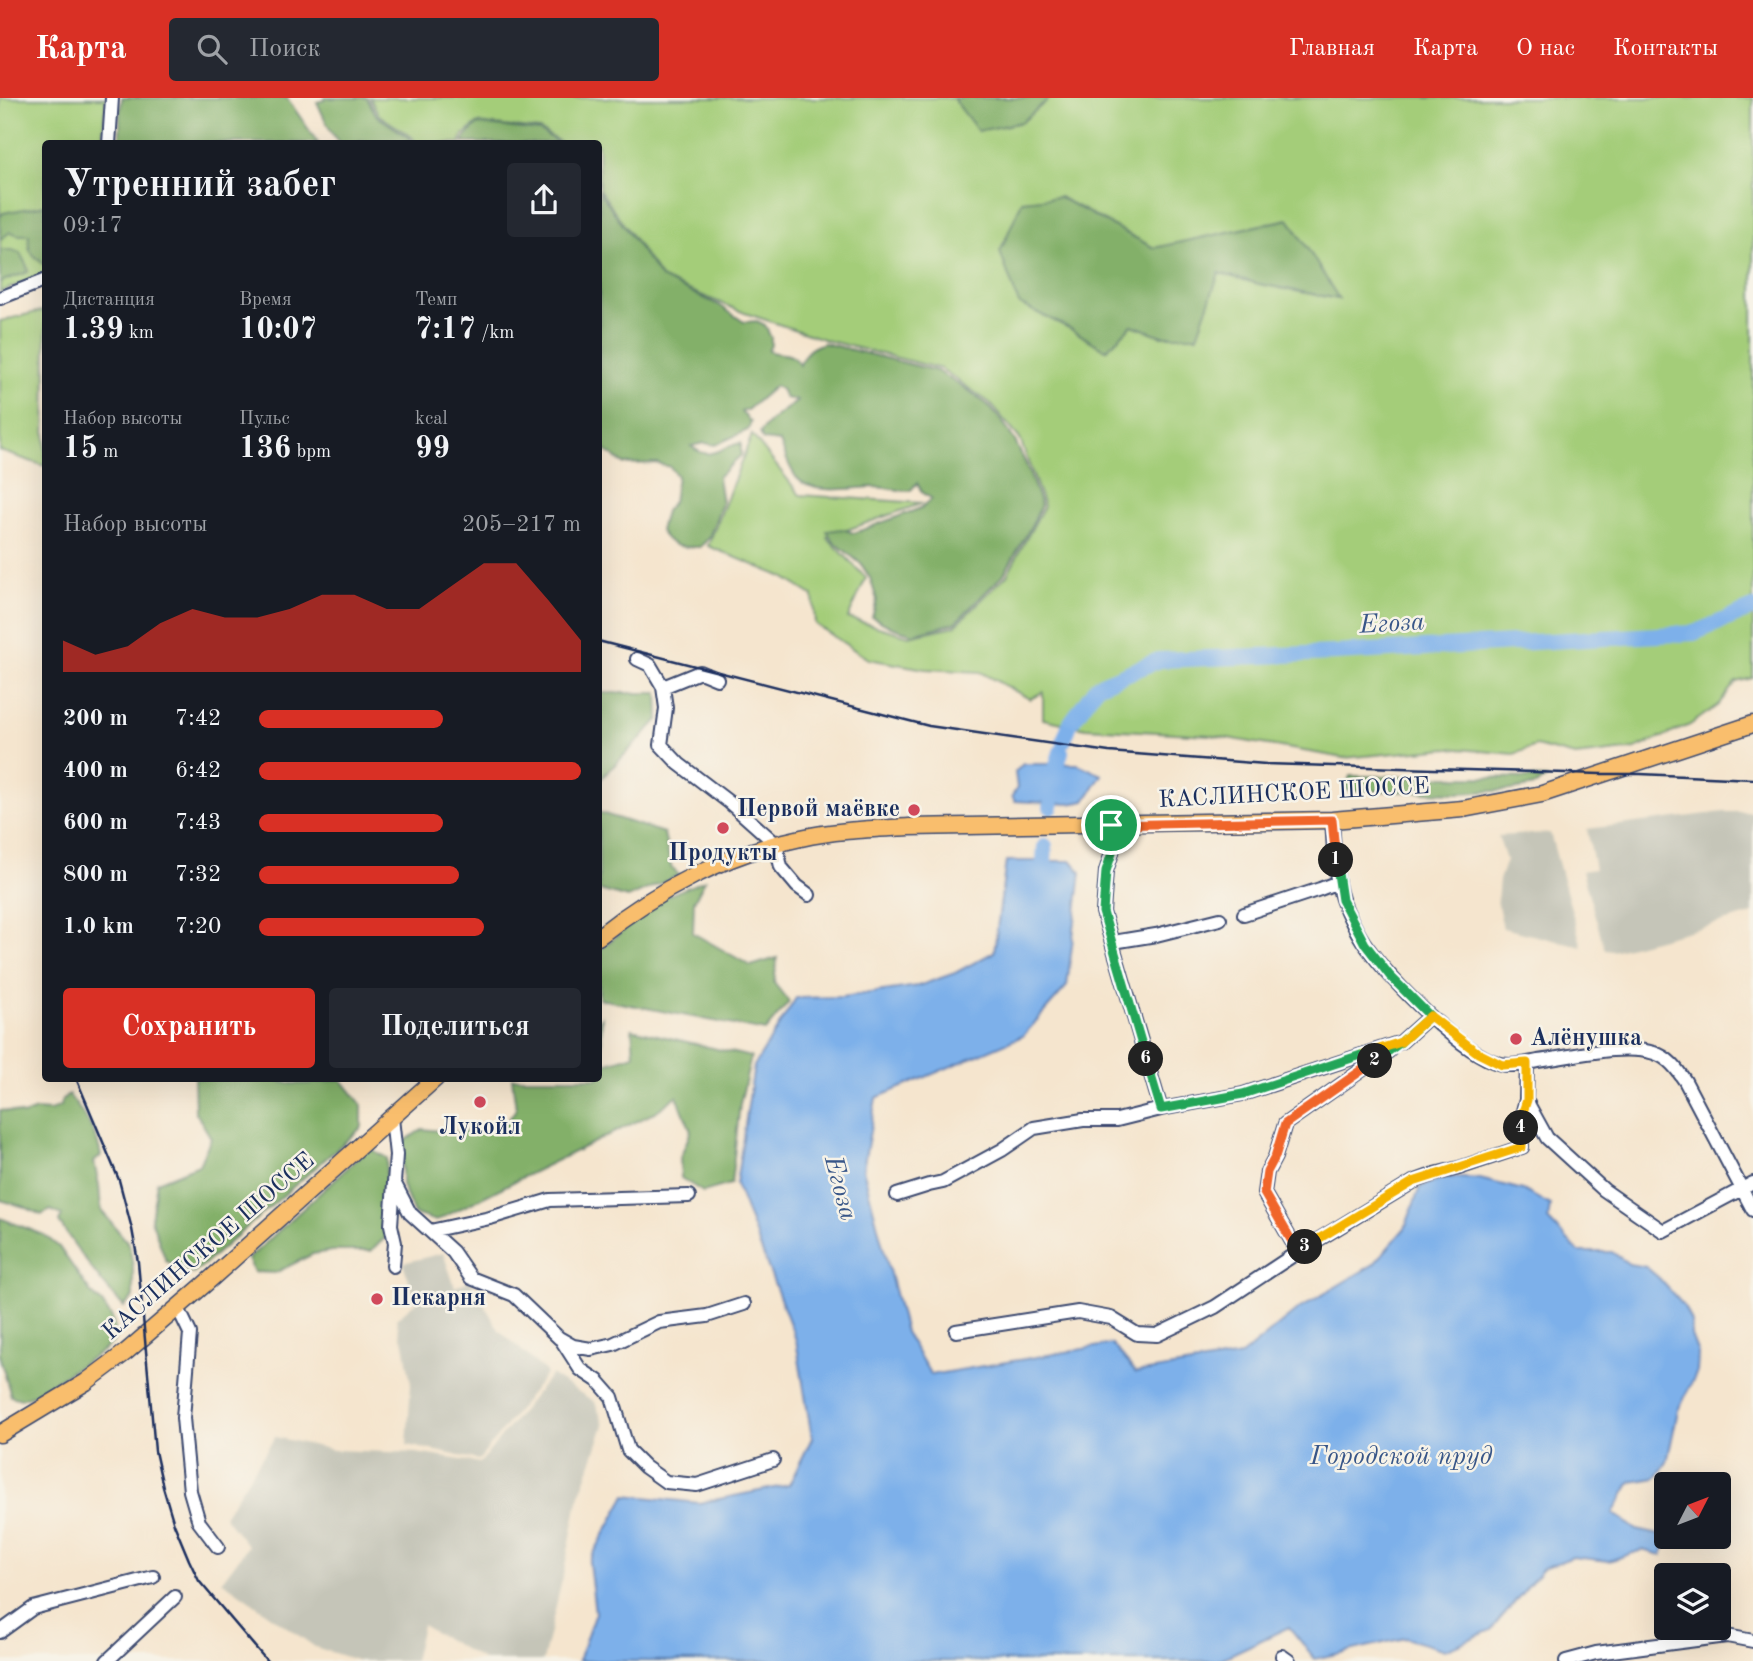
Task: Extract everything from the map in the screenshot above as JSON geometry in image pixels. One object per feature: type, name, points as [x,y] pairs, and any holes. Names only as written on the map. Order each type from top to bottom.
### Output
[{"type":"main road","name":"КАСЛИНСКОЕ ШОССЕ","points":[[602,933],[663,892],[712,867],[776,844],[828,834],[909,827],[1332,820],[1463,809],[1542,794],[1753,723]]},
{"type":"main road","name":"КАСЛИНСКОЕ ШОССЕ","points":[[0,1434],[86,1382],[126,1352],[432,1082]]},
{"type":"street","points":[[109,140],[112,98]]},
{"type":"street","points":[[0,298],[42,282]]},
{"type":"street","points":[[637,659],[650,665],[663,687],[666,708],[662,745],[679,764],[730,803],[776,844],[781,867],[797,886],[809,895]]},
{"type":"street","points":[[663,687],[700,672],[717,678]]},
{"type":"street","points":[[1332,820],[1342,900],[1365,944],[1390,976],[1430,1016],[1478,1053],[1502,1065],[1613,1050],[1654,1053],[1667,1059],[1685,1080],[1747,1186],[1753,1210]]},
{"type":"street","points":[[1111,825],[1112,853],[1106,871],[1103,912],[1161,1109]]},
{"type":"street","points":[[1244,914],[1338,882]]},
{"type":"street","points":[[1113,942],[1156,935],[1220,919]]},
{"type":"street","points":[[1298,1252],[1264,1193],[1267,1172],[1275,1157],[1285,1124],[1401,1042],[1430,1016]]},
{"type":"street","points":[[897,1195],[943,1182],[1002,1150],[1034,1128],[1083,1121],[1117,1121],[1161,1109],[1243,1094],[1401,1042]]},
{"type":"street","points":[[956,1331],[1078,1312],[1111,1318],[1138,1334],[1157,1335],[1215,1307],[1298,1252],[1413,1182],[1522,1147],[1521,1118],[1527,1100],[1527,1063]]},
{"type":"street","points":[[1527,1100],[1547,1138],[1604,1190],[1662,1231],[1747,1186]]},
{"type":"street","points":[[392,1118],[396,1155],[391,1224],[395,1243],[393,1266]]},
{"type":"street","points":[[394,1182],[410,1213],[453,1252],[471,1278],[514,1295],[559,1338],[580,1368],[598,1381],[612,1397],[628,1450],[645,1467],[666,1482],[697,1485],[773,1460]]},
{"type":"street","points":[[430,1231],[490,1218],[550,1200],[690,1196]]},
{"type":"street","points":[[559,1338],[573,1346],[592,1349],[613,1344],[659,1322],[707,1316],[744,1304]]},
{"type":"street","points":[[178,1308],[190,1334],[183,1418],[190,1491],[199,1522],[218,1547]]},
{"type":"street","points":[[0,1632],[33,1608],[153,1577]]},
{"type":"street","points":[[107,1661],[175,1597]]},
{"type":"street","points":[[1566,1661],[1596,1653],[1727,1636],[1753,1641]]},
{"type":"shaded area","points":[[1724,812],[1753,812],[1753,914],[1613,951],[1605,950],[1582,871],[1595,869],[1587,829]]},
{"type":"shaded area","points":[[1550,833],[1582,947],[1503,928],[1497,901],[1499,880],[1506,860],[1498,836]]},
{"type":"shaded area","points":[[443,1253],[455,1287],[470,1280],[499,1330],[547,1373],[479,1460],[407,1445],[411,1384],[404,1343],[396,1319],[416,1302],[403,1263]]},
{"type":"shaded area","points":[[551,1375],[595,1402],[604,1425],[578,1501],[543,1661],[485,1661],[422,1625],[414,1661],[359,1661],[315,1647],[222,1581],[248,1546],[224,1516],[275,1437],[333,1450],[416,1453],[480,1463]]},
{"type":"green space","points":[[0,98],[106,98],[102,140],[42,140],[42,275],[0,292]]},
{"type":"green space","points":[[122,98],[287,98],[316,140],[120,140]]},
{"type":"green space","points":[[367,98],[377,116],[411,140],[337,140],[317,102]]},
{"type":"green space","points":[[370,98],[953,98],[978,131],[1022,122],[1050,98],[1752,98],[1753,678],[1736,682],[1718,705],[1690,725],[1635,749],[1575,756],[1536,746],[1514,754],[1448,748],[1344,758],[1210,735],[1086,728],[1043,719],[1043,692],[1030,699],[980,672],[925,669],[868,659],[815,624],[813,596],[783,577],[708,546],[752,435],[800,495],[923,503],[827,537],[866,578],[848,618],[909,636],[955,626],[1007,575],[1044,506],[1020,439],[990,403],[941,369],[826,340],[745,313],[662,279],[602,193],[602,140],[557,140],[540,130],[478,123],[463,135],[461,140],[414,140],[379,115]],"holes":[[[1059,197],[1154,248],[1289,219],[1338,299],[1259,284],[1219,273],[1162,336],[1132,325],[1106,350],[1069,328]]]},
{"type":"green space","points":[[953,98],[1050,98],[1022,122],[978,131]]},
{"type":"green space","points":[[478,124],[540,131],[554,140],[464,140]]},
{"type":"green space","points":[[602,195],[661,278],[719,305],[744,322],[757,321],[765,325],[771,338],[768,351],[789,355],[800,365],[809,351],[824,343],[937,371],[968,390],[988,405],[1015,441],[1041,505],[1004,574],[955,623],[913,634],[872,617],[877,600],[870,578],[861,564],[833,541],[827,531],[842,529],[854,533],[921,508],[932,499],[922,492],[917,483],[910,491],[871,487],[821,489],[803,483],[791,469],[780,442],[763,440],[760,433],[773,419],[798,401],[785,398],[781,389],[775,386],[741,412],[751,422],[748,430],[715,445],[705,443],[691,446],[698,451],[710,453],[741,443],[741,455],[718,477],[722,503],[709,538],[700,547],[677,546],[660,531],[665,511],[673,502],[677,476],[670,467],[657,463],[624,464],[602,448]]},
{"type":"green space","points":[[1059,197],[1154,248],[1289,219],[1339,299],[1259,284],[1219,273],[1197,336],[1162,336],[1132,325],[1106,350],[1069,328],[1019,304],[1000,252],[1022,201]]},
{"type":"green space","points":[[42,206],[42,263],[30,250],[29,235],[10,232],[0,240],[0,217],[3,213]]},
{"type":"green space","points":[[0,250],[20,253],[28,272],[0,282]]},
{"type":"green space","points":[[42,311],[42,465],[0,451],[0,321]]},
{"type":"green space","points":[[602,693],[658,693],[659,719],[602,778]]},
{"type":"green space","points":[[1350,776],[1546,778],[1535,786],[1512,790],[1459,793],[1345,790]]},
{"type":"green space","points":[[602,813],[664,833],[671,867],[679,875],[628,898],[602,891]]},
{"type":"green space","points":[[705,880],[694,901],[693,933],[751,966],[777,958],[774,983],[789,1002],[765,1031],[602,1000],[602,948],[664,897]]},
{"type":"green space","points":[[632,1029],[751,1057],[740,1104],[731,1184],[703,1192],[681,1178],[680,1158],[691,1131],[677,1096],[654,1113],[436,1221],[414,1214],[402,1185],[402,1143],[422,1129],[460,1133],[479,1127],[500,1132],[516,1109],[513,1082],[602,1082],[602,1065],[634,1055]]},
{"type":"green space","points":[[194,1082],[343,1082],[362,1105],[362,1127],[193,1274],[166,1261],[151,1219],[157,1182],[199,1165],[211,1138],[195,1111]]},
{"type":"green space","points":[[69,1095],[89,1123],[99,1147],[101,1156],[94,1162],[101,1210],[129,1244],[133,1267],[133,1297],[124,1307],[66,1233],[59,1222],[62,1215],[51,1210],[41,1215],[0,1200],[0,1110],[23,1115],[36,1110],[50,1111],[60,1106],[62,1099]]},
{"type":"green space","points":[[369,1148],[387,1158],[384,1206],[386,1237],[371,1251],[313,1254],[275,1273],[254,1272],[248,1259]]},
{"type":"green space","points":[[0,1218],[44,1235],[59,1247],[91,1293],[102,1303],[112,1318],[115,1330],[114,1341],[104,1350],[33,1395],[21,1399],[11,1396],[0,1358]]},
{"type":"water","points":[[1023,764],[1078,764],[1102,775],[1085,801],[1069,804],[1015,801],[1012,796],[1017,788],[1015,772]]},
{"type":"water","name":"Городской пруд","points":[[1006,861],[1072,861],[1081,872],[1067,986],[1023,1036],[876,1098],[863,1169],[905,1332],[931,1375],[1112,1344],[1136,1373],[1241,1356],[1297,1310],[1374,1264],[1405,1228],[1420,1187],[1446,1177],[1480,1179],[1523,1190],[1550,1205],[1548,1220],[1579,1252],[1612,1252],[1629,1264],[1646,1267],[1684,1306],[1691,1322],[1691,1335],[1698,1353],[1697,1372],[1678,1410],[1667,1462],[1660,1472],[1654,1472],[1654,1478],[1631,1482],[1613,1513],[1637,1530],[1654,1534],[1654,1549],[1664,1549],[1662,1555],[1642,1550],[1609,1561],[1573,1557],[1543,1568],[1491,1630],[1445,1650],[1405,1638],[1315,1659],[1289,1627],[1217,1661],[578,1661],[595,1613],[589,1562],[626,1495],[699,1503],[789,1485],[812,1438],[796,1340],[736,1184],[754,1066],[796,998],[842,997],[918,986],[955,973],[994,952]]},
{"type":"waterway","name":"Егоза","points":[[1064,740],[1070,724],[1097,686],[1159,660],[1694,633],[1753,608]]},
{"type":"waterway","name":"Егоза","points":[[1051,807],[1061,752]]},
{"type":"waterway","name":"Егоза","points":[[1039,881],[1045,846]]},
{"type":"railway","points":[[602,642],[929,726],[1109,752],[1266,764],[1753,779]]},
{"type":"railway","points":[[78,1082],[119,1180],[132,1229],[138,1262],[155,1451],[174,1524],[199,1581],[267,1661]]},
{"type":"place","name":"Первой маёвке","points":[[914,810]]},
{"type":"place","name":"Продукты","points":[[723,828]]},
{"type":"place","name":"Алёнушка","points":[[1516,1039]]},
{"type":"place","name":"Лукойл","points":[[480,1102]]},
{"type":"place","name":"Пекарня","points":[[377,1299]]},
{"type":"route","points":[[1111,825],[1112,853],[1106,871],[1103,912],[1161,1109],[1243,1094],[1401,1042],[1430,1016],[1478,1053],[1502,1065],[1527,1063],[1527,1100],[1521,1118],[1522,1147],[1413,1182],[1298,1252],[1264,1193],[1267,1172],[1275,1157],[1285,1124],[1401,1042],[1430,1016],[1390,976],[1365,944],[1342,900],[1332,820],[1111,825]]}]
